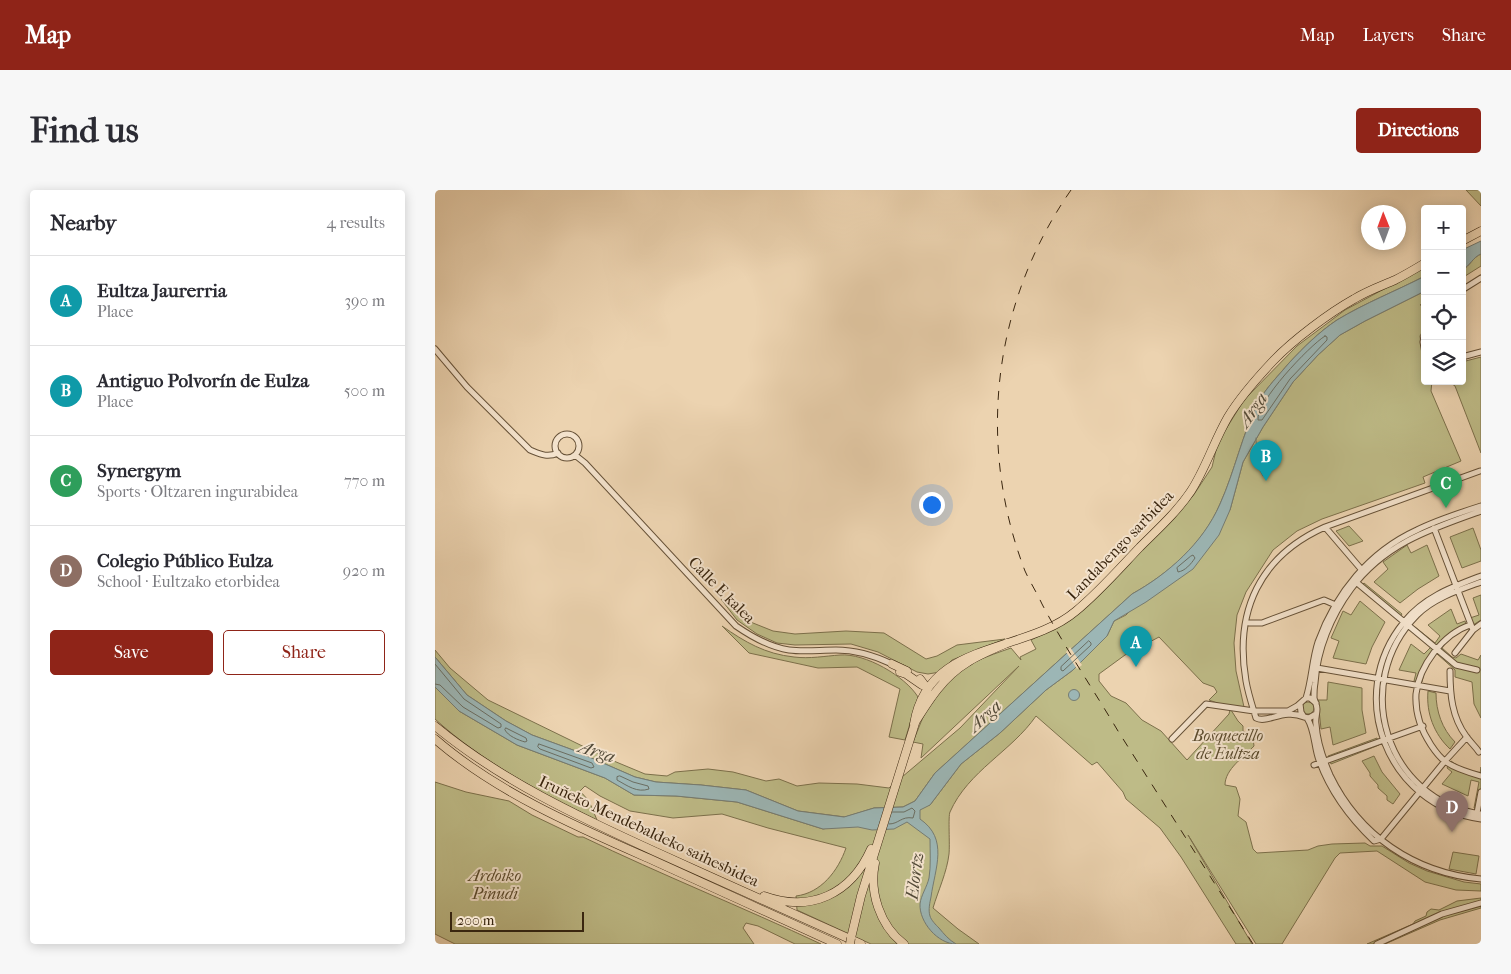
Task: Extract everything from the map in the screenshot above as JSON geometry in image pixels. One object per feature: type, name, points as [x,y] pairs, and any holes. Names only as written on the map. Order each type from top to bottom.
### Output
[{"type":"highway","points":[[1466,239],[1481,231]]},
{"type":"highway","name":"Landabengo sarbidea","points":[[1007,643],[1053,625],[1077,610],[1177,509],[1192,490],[1228,416],[1275,360],[1306,332],[1352,300],[1421,265]]},
{"type":"highway","points":[[914,724],[938,687],[957,669],[968,661],[1007,643]]},
{"type":"highway","points":[[851,941],[854,918],[921,700],[928,688],[939,677],[964,659],[988,648],[1007,643]]},
{"type":"highway","points":[[892,664],[919,688],[921,700]]},
{"type":"highway","points":[[892,664],[903,668],[920,679],[928,688],[927,698],[914,724]]},
{"type":"highway","points":[[928,688],[957,669]]},
{"type":"highway","points":[[900,672],[928,688]]},
{"type":"highway","points":[[920,679],[930,680],[939,677]]},
{"type":"highway","name":"Iruñeko Mendebaldeko saihesbidea","points":[[435,726],[459,746],[523,786],[592,823],[861,944]]},
{"type":"highway","name":"Iruñeko Mendebaldeko saihesbidea","points":[[435,739],[450,752],[492,780],[548,812],[837,944]]},
{"type":"highway","points":[[690,868],[772,899],[786,902],[805,902],[816,901],[839,890],[873,856]]},
{"type":"highway","points":[[873,856],[873,878],[879,910],[888,928],[903,944]]},
{"type":"street","points":[[1466,287],[1481,278]]},
{"type":"street","points":[[435,349],[480,400],[530,450],[543,456],[558,452]]},
{"type":"street","points":[[1466,356],[1481,352]]},
{"type":"street","points":[[568,434],[575,438],[579,444],[575,455],[571,457],[563,457],[558,452],[557,442],[561,436],[568,434]]},
{"type":"street","name":"Calle E kalea","points":[[575,455],[585,462],[736,626],[750,636],[772,646],[788,650],[854,651],[877,657],[892,664]]},
{"type":"street","points":[[1316,714],[1305,718],[1297,714],[1288,713],[1258,720],[1254,711],[1246,681],[1243,641],[1245,625],[1255,591],[1264,575],[1276,559],[1299,540],[1325,527],[1480,471]]},
{"type":"street","points":[[1320,763],[1314,696],[1317,668],[1337,606],[1357,582],[1364,570],[1394,547],[1405,540],[1481,511]]},
{"type":"street","points":[[1172,739],[1206,704],[1254,711],[1288,710],[1300,704],[1306,698],[1318,643],[1337,606],[1364,570],[1383,550],[1415,531],[1481,511]]},
{"type":"street","points":[[1325,527],[1364,570]]},
{"type":"street","points":[[1435,528],[1471,628]]},
{"type":"street","points":[[1481,576],[1456,588],[1429,605],[1406,624],[1387,649],[1380,679],[1377,714],[1391,757],[1404,777],[1419,793],[1451,811],[1481,819]]},
{"type":"street","points":[[1357,582],[1458,666],[1477,670]]},
{"type":"street","points":[[1456,588],[1481,582]]},
{"type":"street","points":[[1249,623],[1262,623],[1324,600],[1337,606]]},
{"type":"street","points":[[1481,624],[1460,630],[1437,649],[1425,667],[1418,686],[1416,704],[1422,726],[1431,745],[1445,762],[1481,776]]},
{"type":"street","points":[[1455,653],[1471,628]]},
{"type":"street","points":[[1317,668],[1450,691]]},
{"type":"street","points":[[1450,671],[1450,691],[1456,717],[1467,738],[1479,752]]},
{"type":"street","points":[[1306,698],[1310,698],[1316,704]]},
{"type":"street","points":[[1300,704],[1301,712],[1311,726],[1320,763],[1346,804],[1366,827],[1409,858],[1456,876],[1481,879]]},
{"type":"street","points":[[1320,763],[1422,726]]},
{"type":"street","points":[[1381,839],[1467,738]]},
{"type":"street","points":[[1386,740],[1409,774],[1423,788],[1446,803],[1479,814],[1481,792]]},
{"type":"street","points":[[1377,944],[1442,914],[1481,903]]},
{"type":"green space","points":[[1466,190],[1481,190],[1481,206]]},
{"type":"green space","points":[[1481,254],[1481,266],[1466,275],[1466,267]]},
{"type":"green space","points":[[1421,269],[1421,278],[1337,320],[1295,357],[1269,386],[1259,401],[1220,504],[1213,519],[1194,545],[1159,577],[1132,594],[935,773],[915,801],[903,807],[874,808],[845,817],[798,811],[746,790],[656,782],[635,777],[573,750],[532,735],[506,721],[467,695],[435,657],[435,650],[450,668],[488,700],[609,759],[645,774],[667,776],[675,772],[708,769],[733,772],[766,781],[779,779],[797,786],[819,783],[857,784],[889,788],[960,728],[1019,666],[921,758],[923,744],[913,742],[930,703],[943,683],[966,666],[993,654],[1011,648],[1021,660],[1020,657],[1036,649],[1031,640],[1059,626],[1153,538],[1193,496],[1212,467],[1218,442],[1244,400],[1297,346],[1345,310]]},
{"type":"green space","name":"Bosquecillo de Eultza","points":[[1421,293],[1421,385],[1432,385],[1431,391],[1461,461],[1423,477],[1425,483],[1322,519],[1297,531],[1273,550],[1246,592],[1237,615],[1234,643],[1236,671],[1244,707],[1220,704],[1209,700],[1217,692],[1214,687],[1203,683],[1159,637],[1125,655],[1099,674],[1099,681],[1111,696],[1126,703],[1142,720],[1161,731],[1187,760],[1231,710],[1243,726],[1243,731],[1253,738],[1254,746],[1228,774],[1225,785],[1236,787],[1240,799],[1238,816],[1246,822],[1253,849],[1257,853],[1308,850],[1332,844],[1365,843],[1370,846],[1382,846],[1409,863],[1427,871],[1464,882],[1481,884],[1481,891],[1456,890],[1425,882],[1377,851],[1340,853],[1335,858],[1282,944],[1256,944],[1188,835],[1252,944],[1236,944],[1181,857],[1160,828],[1126,799],[1123,792],[1097,762],[1092,765],[1036,716],[1015,740],[968,785],[950,812],[948,861],[933,908],[979,944],[871,944],[797,910],[796,896],[821,886],[833,873],[846,848],[722,814],[673,818],[630,811],[585,786],[580,791],[589,801],[597,820],[512,775],[472,749],[435,719],[435,687],[459,711],[517,745],[605,778],[634,795],[676,796],[737,802],[823,829],[930,805],[961,764],[1000,733],[1046,690],[1073,670],[1107,636],[1114,621],[1126,615],[1230,510],[1243,462],[1263,427],[1293,382],[1340,335]]},
{"type":"green space","points":[[1481,357],[1481,453],[1454,385],[1466,385],[1466,361]]},
{"type":"green space","points":[[1349,526],[1363,541],[1349,546],[1336,531]]},
{"type":"green space","points":[[1473,528],[1481,550],[1481,561],[1462,568],[1450,537]]},
{"type":"green space","points":[[1407,545],[1411,553],[1427,545],[1439,576],[1400,603],[1374,582],[1388,569],[1383,562]]},
{"type":"green space","points":[[1364,583],[1402,614],[1398,620],[1359,588]]},
{"type":"green space","points":[[1481,595],[1481,620],[1473,625],[1470,618],[1479,615],[1473,598]]},
{"type":"green space","points":[[721,599],[743,619],[773,631],[795,634],[846,631],[884,633],[926,659],[937,656],[957,645],[1005,639],[952,660],[940,672],[928,674],[917,672],[878,652],[851,644],[795,645],[777,643],[757,634],[737,620]]},
{"type":"green space","points":[[1360,601],[1385,622],[1372,647],[1366,664],[1333,658],[1339,641],[1331,638],[1343,611],[1351,615]]},
{"type":"green space","points":[[1451,609],[1457,624],[1465,621],[1467,629],[1455,634],[1441,647],[1452,657],[1456,658],[1461,654],[1478,660],[1481,655],[1481,718],[1474,704],[1472,682],[1455,677],[1455,670],[1436,653],[1424,673],[1422,682],[1414,681],[1416,673],[1399,670],[1411,644],[1424,654],[1431,647],[1412,631],[1415,627],[1435,643],[1440,636],[1428,625]]},
{"type":"green space","points":[[722,626],[747,642],[774,653],[800,658],[850,655],[883,667],[904,681],[918,697],[905,740],[889,737],[900,689],[857,667],[818,668],[749,653]]},
{"type":"green space","points":[[1328,682],[1362,688],[1362,710],[1366,733],[1333,745],[1330,727],[1321,729],[1318,700],[1327,700]]},
{"type":"green space","points":[[1428,691],[1436,693],[1441,719],[1450,737],[1455,742],[1450,749],[1435,730],[1432,723],[1428,707]]},
{"type":"green space","points":[[1310,702],[1313,703],[1313,713],[1306,714],[1303,713],[1302,706],[1303,703]]},
{"type":"green space","points":[[1377,738],[1379,745],[1331,764],[1328,756]]},
{"type":"green space","points":[[1374,756],[1382,772],[1400,794],[1393,804],[1387,800],[1387,796],[1378,788],[1378,785],[1370,776],[1362,761]]},
{"type":"green space","points":[[1451,761],[1461,768],[1480,774],[1481,767],[1481,809],[1474,808],[1479,782],[1471,780],[1468,796],[1442,784],[1452,772],[1447,768]]},
{"type":"green space","name":"Ardoiko Pinudi","points":[[435,782],[466,792],[509,801],[532,815],[578,837],[583,837],[821,944],[795,944],[758,926],[746,923],[743,928],[754,944],[455,944],[435,934]]},
{"type":"green space","points":[[1453,852],[1479,856],[1476,874],[1449,869]]},
{"type":"green space","points":[[1481,898],[1481,908],[1440,920],[1385,944],[1367,944],[1413,924],[1415,921],[1426,916],[1427,912],[1431,909],[1439,910],[1457,901]]},
{"type":"water","points":[[1481,241],[1481,254],[1466,267],[1466,250],[1466,248]]},
{"type":"water","points":[[1421,278],[1421,293],[1340,335],[1293,382],[1263,427],[1243,462],[1230,510],[1219,535],[1193,569],[1146,602],[1114,621],[1107,636],[1073,670],[1046,690],[1000,733],[961,764],[930,805],[920,810],[920,819],[935,836],[938,855],[929,906],[930,916],[945,935],[956,944],[949,943],[936,936],[926,925],[923,918],[920,904],[929,878],[930,839],[907,822],[894,829],[872,830],[858,827],[823,829],[737,802],[676,796],[634,795],[605,778],[517,745],[459,711],[435,687],[435,657],[467,695],[506,721],[532,735],[573,750],[635,777],[656,782],[746,790],[798,811],[844,817],[874,808],[903,807],[915,801],[935,773],[1132,594],[1159,577],[1194,544],[1204,532],[1220,504],[1248,426],[1265,391],[1300,351],[1337,320]]},
{"type":"water","points":[[1074,689],[1080,695],[1074,701],[1068,695]]},
{"type":"pier","points":[[1070,647],[1082,665],[1077,669],[1066,652]]},
{"type":"waterway","name":"Arga","points":[[1256,438],[1257,464],[1263,476]]},
{"type":"railway","points":[[1071,190],[1045,233],[1024,279],[1009,326],[1000,374],[997,424],[1001,473],[1010,522],[1025,571],[1060,636],[1253,944]]},
{"type":"place","name":"Antiguo Polvorín de Eulza","points":[[1266,481]]},
{"type":"place","name":"Synergym","points":[[1446,508]]},
{"type":"place","name":"Eultza Jaurerria","points":[[1136,667]]},
{"type":"place","name":"Colegio Público Eulza","points":[[1452,832]]},
{"type":"water label","name":"Elortz","points":[[915,876]]}]
